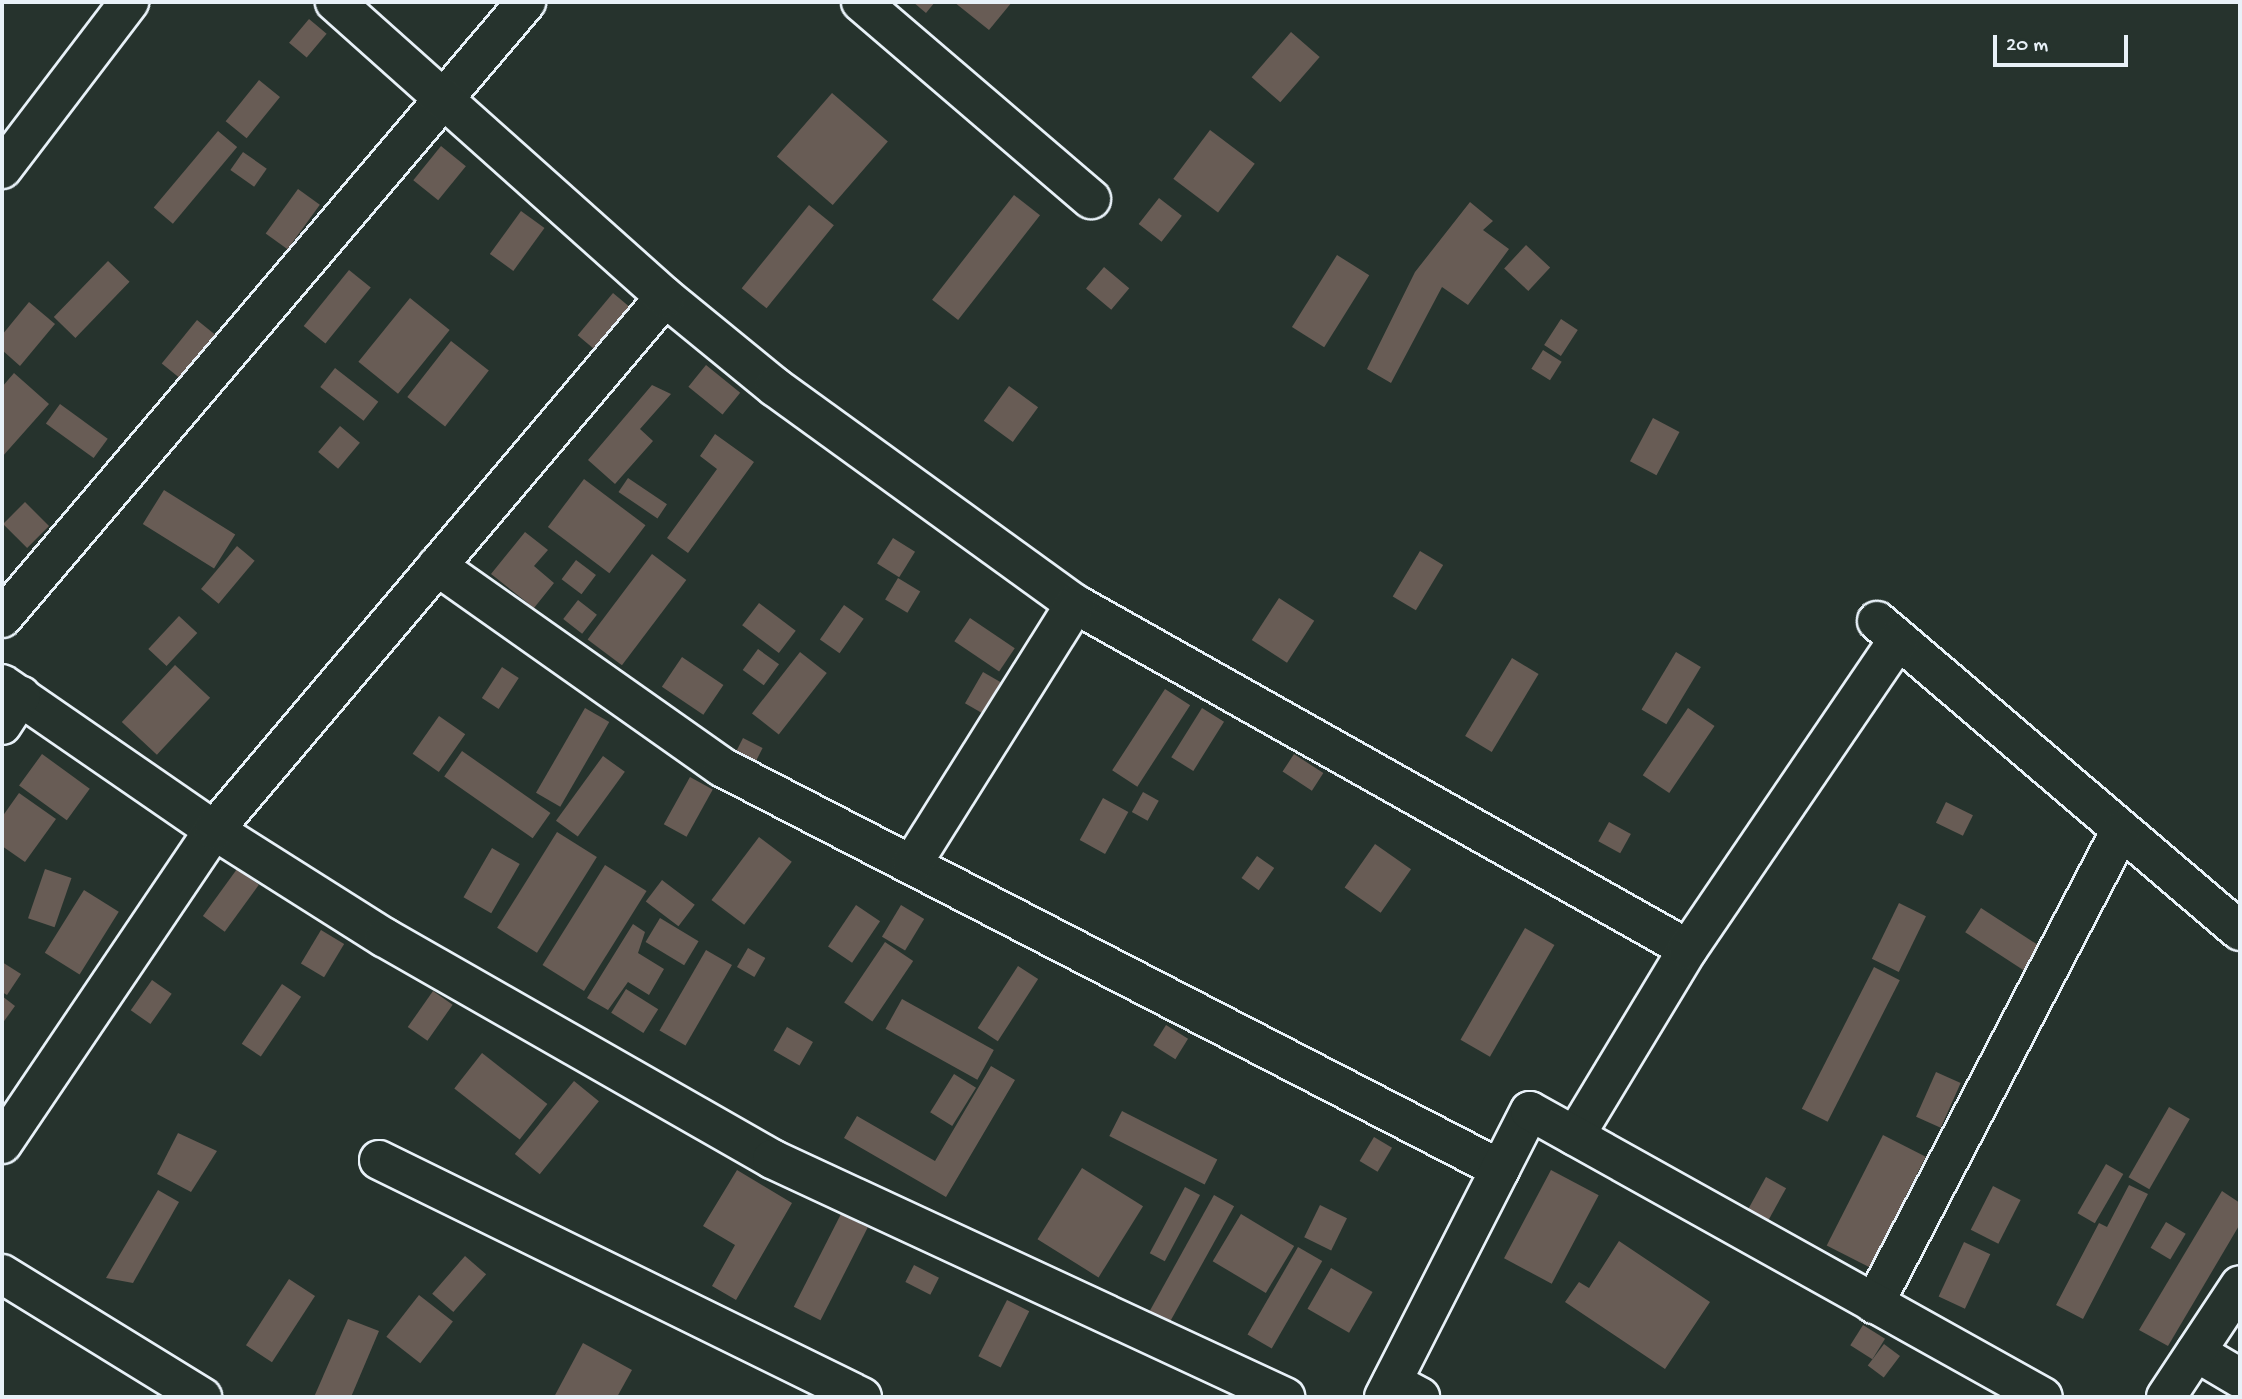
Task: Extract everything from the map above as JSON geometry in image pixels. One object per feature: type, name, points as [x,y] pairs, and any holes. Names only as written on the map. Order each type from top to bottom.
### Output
[{"type":"street","points":[[2,169],[129,2]]},
{"type":"street","points":[[335,2],[665,297],[807,411],[1075,604],[1688,949]]},
{"type":"street","points":[[2,618],[526,2]]},
{"type":"street","points":[[861,2],[1091,199]]},
{"type":"street","points":[[2,1144],[214,830],[665,297]]},
{"type":"street","points":[[438,566],[722,767],[1500,1169]]},
{"type":"street","points":[[912,864],[1075,604]]},
{"type":"street","points":[[1575,1136],[1688,949],[1887,631],[2240,931]]},
{"type":"street","points":[[8,702],[385,938],[772,1159],[1285,1397]]},
{"type":"street","points":[[1874,1304],[2121,830]]},
{"type":"street","points":[[1399,1392],[1500,1169],[1530,1111],[2043,1397]]},
{"type":"street","points":[[379,1160],[862,1397]]},
{"type":"street","points":[[2,1274],[202,1397]]},
{"type":"street","points":[[2166,1397],[2240,1285]]},
{"type":"street","points":[[2196,1352],[2240,1378]]},
{"type":"building","points":[[913,2],[935,2],[926,13]]},
{"type":"building","points":[[954,2],[1012,2],[989,30]]},
{"type":"building","points":[[309,19],[327,34],[307,58],[289,43]]},
{"type":"building","points":[[1291,32],[1320,57],[1280,102],[1252,77]]},
{"type":"building","points":[[259,80],[280,97],[247,138],[226,121]]},
{"type":"building","points":[[832,93],[888,142],[833,205],[777,156]]},
{"type":"building","points":[[1210,130],[1255,164],[1218,212],[1173,179]]},
{"type":"building","points":[[218,131],[237,147],[173,224],[154,208]]},
{"type":"building","points":[[441,146],[466,166],[438,200],[413,180]]},
{"type":"building","points":[[243,152],[267,169],[254,187],[230,170]]},
{"type":"building","points":[[298,189],[320,205],[288,249],[266,233]]},
{"type":"building","points":[[1014,195],[1040,215],[958,320],[932,300]]},
{"type":"building","points":[[1159,198],[1182,216],[1162,242],[1139,224]]},
{"type":"building","points":[[1470,202],[1493,221],[1483,230],[1509,249],[1468,305],[1442,287],[1391,383],[1367,369],[1415,272]]},
{"type":"building","points":[[809,205],[834,225],[767,308],[742,288]]},
{"type":"building","points":[[521,211],[544,228],[513,271],[490,254]]},
{"type":"building","points":[[1526,245],[1550,268],[1528,291],[1504,268]]},
{"type":"building","points":[[1337,255],[1369,275],[1324,347],[1292,327]]},
{"type":"building","points":[[108,261],[130,282],[75,338],[54,317]]},
{"type":"building","points":[[1104,267],[1129,288],[1111,310],[1086,288]]},
{"type":"building","points":[[349,270],[371,288],[325,344],[304,326]]},
{"type":"building","points":[[613,293],[631,308],[595,350],[578,335]]},
{"type":"building","points":[[410,298],[450,330],[398,394],[358,362]]},
{"type":"building","points":[[29,302],[55,324],[20,366],[2,350],[2,335]]},
{"type":"building","points":[[1561,319],[1578,330],[1561,356],[1544,345]]},
{"type":"building","points":[[197,320],[218,337],[183,381],[162,364]]},
{"type":"building","points":[[451,341],[489,371],[445,427],[407,397]]},
{"type":"building","points":[[1543,350],[1562,362],[1550,380],[1531,369]]},
{"type":"building","points":[[706,365],[740,393],[723,414],[688,387]]},
{"type":"building","points":[[335,368],[378,402],[364,421],[320,387]]},
{"type":"building","points":[[14,373],[49,404],[2,457],[2,387]]},
{"type":"building","points":[[652,385],[671,394],[640,429],[653,441],[615,484],[588,460]]},
{"type":"building","points":[[1009,386],[1038,407],[1013,442],[984,421]]},
{"type":"building","points":[[60,404],[108,439],[94,458],[46,423]]},
{"type":"building","points":[[1653,418],[1679,432],[1656,475],[1630,461]]},
{"type":"building","points":[[340,426],[360,443],[338,469],[318,452]]},
{"type":"building","points":[[715,434],[754,462],[688,553],[667,538],[717,469],[700,456]]},
{"type":"building","points":[[628,478],[667,504],[657,518],[618,492]]},
{"type":"building","points":[[584,479],[645,525],[609,573],[548,527]]},
{"type":"building","points":[[164,490],[235,535],[214,568],[143,524]]},
{"type":"building","points":[[25,502],[49,526],[27,548],[3,524]]},
{"type":"building","points":[[525,532],[548,550],[534,566],[554,583],[534,608],[491,574]]},
{"type":"building","points":[[893,538],[915,552],[899,577],[877,563]]},
{"type":"building","points":[[237,546],[255,561],[219,604],[201,589]]},
{"type":"building","points":[[1420,551],[1443,565],[1416,610],[1393,596]]},
{"type":"building","points":[[652,554],[686,580],[622,665],[588,639]]},
{"type":"building","points":[[576,560],[596,575],[582,594],[562,579]]},
{"type":"building","points":[[898,578],[920,591],[907,613],[885,599]]},
{"type":"building","points":[[1279,598],[1314,621],[1287,663],[1252,640]]},
{"type":"building","points":[[578,600],[597,615],[582,634],[563,619]]},
{"type":"building","points":[[759,603],[796,631],[779,653],[742,625]]},
{"type":"building","points":[[844,605],[864,619],[840,653],[820,639]]},
{"type":"building","points":[[179,616],[197,633],[167,666],[148,649]]},
{"type":"building","points":[[970,618],[1015,648],[999,671],[954,641]]},
{"type":"building","points":[[758,649],[779,664],[764,685],[743,670]]},
{"type":"building","points":[[800,652],[827,673],[779,734],[752,713]]},
{"type":"building","points":[[1676,652],[1701,667],[1666,724],[1641,709]]},
{"type":"building","points":[[682,657],[723,685],[703,715],[662,687]]},
{"type":"building","points":[[1512,658],[1539,674],[1492,752],[1465,736]]},
{"type":"building","points":[[175,665],[210,698],[157,755],[122,722]]},
{"type":"building","points":[[502,667],[519,678],[499,709],[482,698]]},
{"type":"building","points":[[983,672],[1002,683],[984,714],[965,703]]},
{"type":"building","points":[[1165,689],[1190,705],[1137,787],[1112,770]]},
{"type":"building","points":[[585,708],[609,722],[560,807],[536,793]]},
{"type":"building","points":[[1202,708],[1224,722],[1193,771],[1171,757]]},
{"type":"building","points":[[1688,708],[1715,726],[1669,793],[1643,775]]},
{"type":"building","points":[[439,716],[465,734],[439,772],[413,754]]},
{"type":"building","points":[[743,738],[763,748],[752,769],[732,759]]},
{"type":"building","points":[[462,751],[550,813],[533,838],[444,776]]},
{"type":"building","points":[[42,754],[90,789],[67,820],[19,786]]},
{"type":"building","points":[[1294,754],[1323,773],[1312,791],[1283,772]]},
{"type":"building","points":[[603,756],[625,772],[578,837],[556,821]]},
{"type":"building","points":[[690,777],[713,790],[687,837],[664,824]]},
{"type":"building","points":[[1143,792],[1159,801],[1148,821],[1132,812]]},
{"type":"building","points":[[19,793],[56,819],[25,862],[2,846],[2,817]]},
{"type":"building","points":[[1103,798],[1128,812],[1105,854],[1080,840]]},
{"type":"building","points":[[1946,802],[1973,815],[1963,836],[1936,823]]},
{"type":"building","points":[[1609,822],[1631,834],[1620,853],[1598,841]]},
{"type":"building","points":[[557,832],[597,857],[537,953],[497,928]]},
{"type":"building","points":[[759,837],[792,862],[744,925],[711,900]]},
{"type":"building","points":[[1375,844],[1411,869],[1381,913],[1345,887]]},
{"type":"building","points":[[492,848],[520,864],[491,913],[464,897]]},
{"type":"building","points":[[1257,856],[1274,868],[1259,890],[1242,878]]},
{"type":"building","points":[[605,865],[647,891],[584,991],[542,965]]},
{"type":"building","points":[[45,869],[71,878],[55,927],[28,918]]},
{"type":"building","points":[[237,869],[259,885],[225,932],[203,916]]},
{"type":"building","points":[[662,880],[695,905],[678,926],[646,902]]},
{"type":"building","points":[[84,890],[119,912],[80,974],[45,953]]},
{"type":"building","points":[[1899,903],[1926,916],[1899,972],[1872,959]]},
{"type":"building","points":[[856,905],[880,921],[852,963],[828,946]]},
{"type":"building","points":[[901,905],[924,919],[905,951],[882,937]]},
{"type":"building","points":[[1981,908],[2041,947],[2025,971],[1965,932]]},
{"type":"building","points":[[660,918],[699,941],[684,965],[646,942]]},
{"type":"building","points":[[633,924],[645,932],[638,953],[664,969],[649,995],[628,982],[608,1010],[587,998]]},
{"type":"building","points":[[1525,928],[1554,945],[1490,1057],[1460,1040]]},
{"type":"building","points":[[321,930],[344,944],[324,977],[301,963]]},
{"type":"building","points":[[885,942],[913,961],[872,1022],[844,1003]]},
{"type":"building","points":[[748,948],[765,958],[754,977],[737,967]]},
{"type":"building","points":[[706,950],[732,965],[685,1046],[660,1031]]},
{"type":"building","points":[[2,962],[21,974],[7,995],[2,992]]},
{"type":"building","points":[[1018,966],[1038,979],[998,1041],[978,1028]]},
{"type":"building","points":[[1874,967],[1900,980],[1828,1122],[1802,1109]]},
{"type":"building","points":[[152,980],[172,994],[150,1024],[131,1010]]},
{"type":"building","points":[[282,984],[301,997],[261,1057],[242,1044]]},
{"type":"building","points":[[626,989],[658,1009],[643,1033],[611,1013]]},
{"type":"building","points":[[433,991],[453,1005],[427,1041],[408,1027]]},
{"type":"building","points":[[2,996],[15,1006],[2,1024]]},
{"type":"building","points":[[902,999],[994,1050],[977,1080],[886,1029]]},
{"type":"building","points":[[1166,1025],[1188,1039],[1175,1059],[1153,1045]]},
{"type":"building","points":[[787,1027],[813,1042],[799,1065],[774,1050]]},
{"type":"building","points":[[482,1053],[547,1104],[520,1140],[454,1088]]},
{"type":"building","points":[[991,1066],[1015,1080],[946,1197],[844,1138],[857,1116],[935,1161]]},
{"type":"building","points":[[1936,1072],[1961,1083],[1941,1128],[1916,1117]]},
{"type":"building","points":[[954,1074],[976,1088],[952,1126],[930,1112]]},
{"type":"building","points":[[574,1081],[599,1101],[540,1174],[515,1154]]},
{"type":"building","points":[[2169,1107],[2190,1119],[2149,1189],[2128,1177]]},
{"type":"building","points":[[1122,1111],[1217,1160],[1205,1185],[1109,1136]]},
{"type":"building","points":[[178,1133],[217,1151],[191,1192],[157,1174]]},
{"type":"building","points":[[1883,1135],[1926,1157],[1869,1267],[1827,1245]]},
{"type":"building","points":[[1374,1137],[1392,1148],[1378,1172],[1360,1161]]},
{"type":"building","points":[[2106,1164],[2123,1174],[2095,1223],[2078,1213]]},
{"type":"building","points":[[1082,1168],[1143,1206],[1099,1277],[1037,1239]]},
{"type":"building","points":[[737,1170],[792,1203],[736,1300],[712,1286],[735,1245],[703,1226]]},
{"type":"building","points":[[1551,1170],[1599,1195],[1552,1284],[1504,1258]]},
{"type":"building","points":[[1766,1177],[1786,1188],[1761,1234],[1741,1222]]},
{"type":"building","points":[[2129,1185],[2148,1194],[2083,1319],[2056,1305],[2099,1223],[2107,1227]]},
{"type":"building","points":[[1993,1186],[2021,1200],[1998,1244],[1971,1230]]},
{"type":"building","points":[[1185,1187],[1200,1195],[1165,1261],[1150,1253]]},
{"type":"building","points":[[158,1190],[179,1202],[133,1283],[106,1278]]},
{"type":"building","points":[[2222,1191],[2240,1203],[2240,1224],[2168,1346],[2139,1330]]},
{"type":"building","points":[[1214,1195],[1234,1206],[1164,1332],[1144,1321]]},
{"type":"building","points":[[1320,1205],[1347,1218],[1331,1251],[1304,1237]]},
{"type":"building","points":[[841,1214],[868,1228],[821,1320],[794,1307]]},
{"type":"building","points":[[1241,1214],[1294,1246],[1266,1293],[1213,1261]]},
{"type":"building","points":[[2166,1222],[2186,1234],[2170,1260],[2151,1248]]},
{"type":"building","points":[[1619,1241],[1710,1302],[1665,1369],[1565,1302],[1579,1282],[1589,1288]]},
{"type":"building","points":[[1964,1242],[1990,1254],[1965,1309],[1939,1296]]},
{"type":"building","points":[[1298,1247],[1322,1261],[1272,1348],[1248,1334]]},
{"type":"building","points":[[465,1256],[486,1274],[453,1312],[432,1294]]},
{"type":"building","points":[[914,1265],[939,1278],[930,1295],[905,1282]]},
{"type":"building","points":[[1331,1268],[1373,1292],[1349,1333],[1308,1309]]},
{"type":"building","points":[[289,1279],[315,1296],[272,1362],[246,1345]]},
{"type":"building","points":[[419,1295],[453,1321],[420,1363],[386,1337]]},
{"type":"building","points":[[1007,1300],[1029,1311],[1001,1367],[978,1356]]},
{"type":"building","points":[[348,1319],[379,1331],[351,1397],[314,1397]]},
{"type":"building","points":[[1863,1325],[1885,1339],[1872,1359],[1850,1345]]},
{"type":"building","points":[[583,1343],[632,1370],[617,1397],[554,1397]]},
{"type":"building","points":[[1884,1344],[1900,1356],[1884,1378],[1868,1366]]}]
